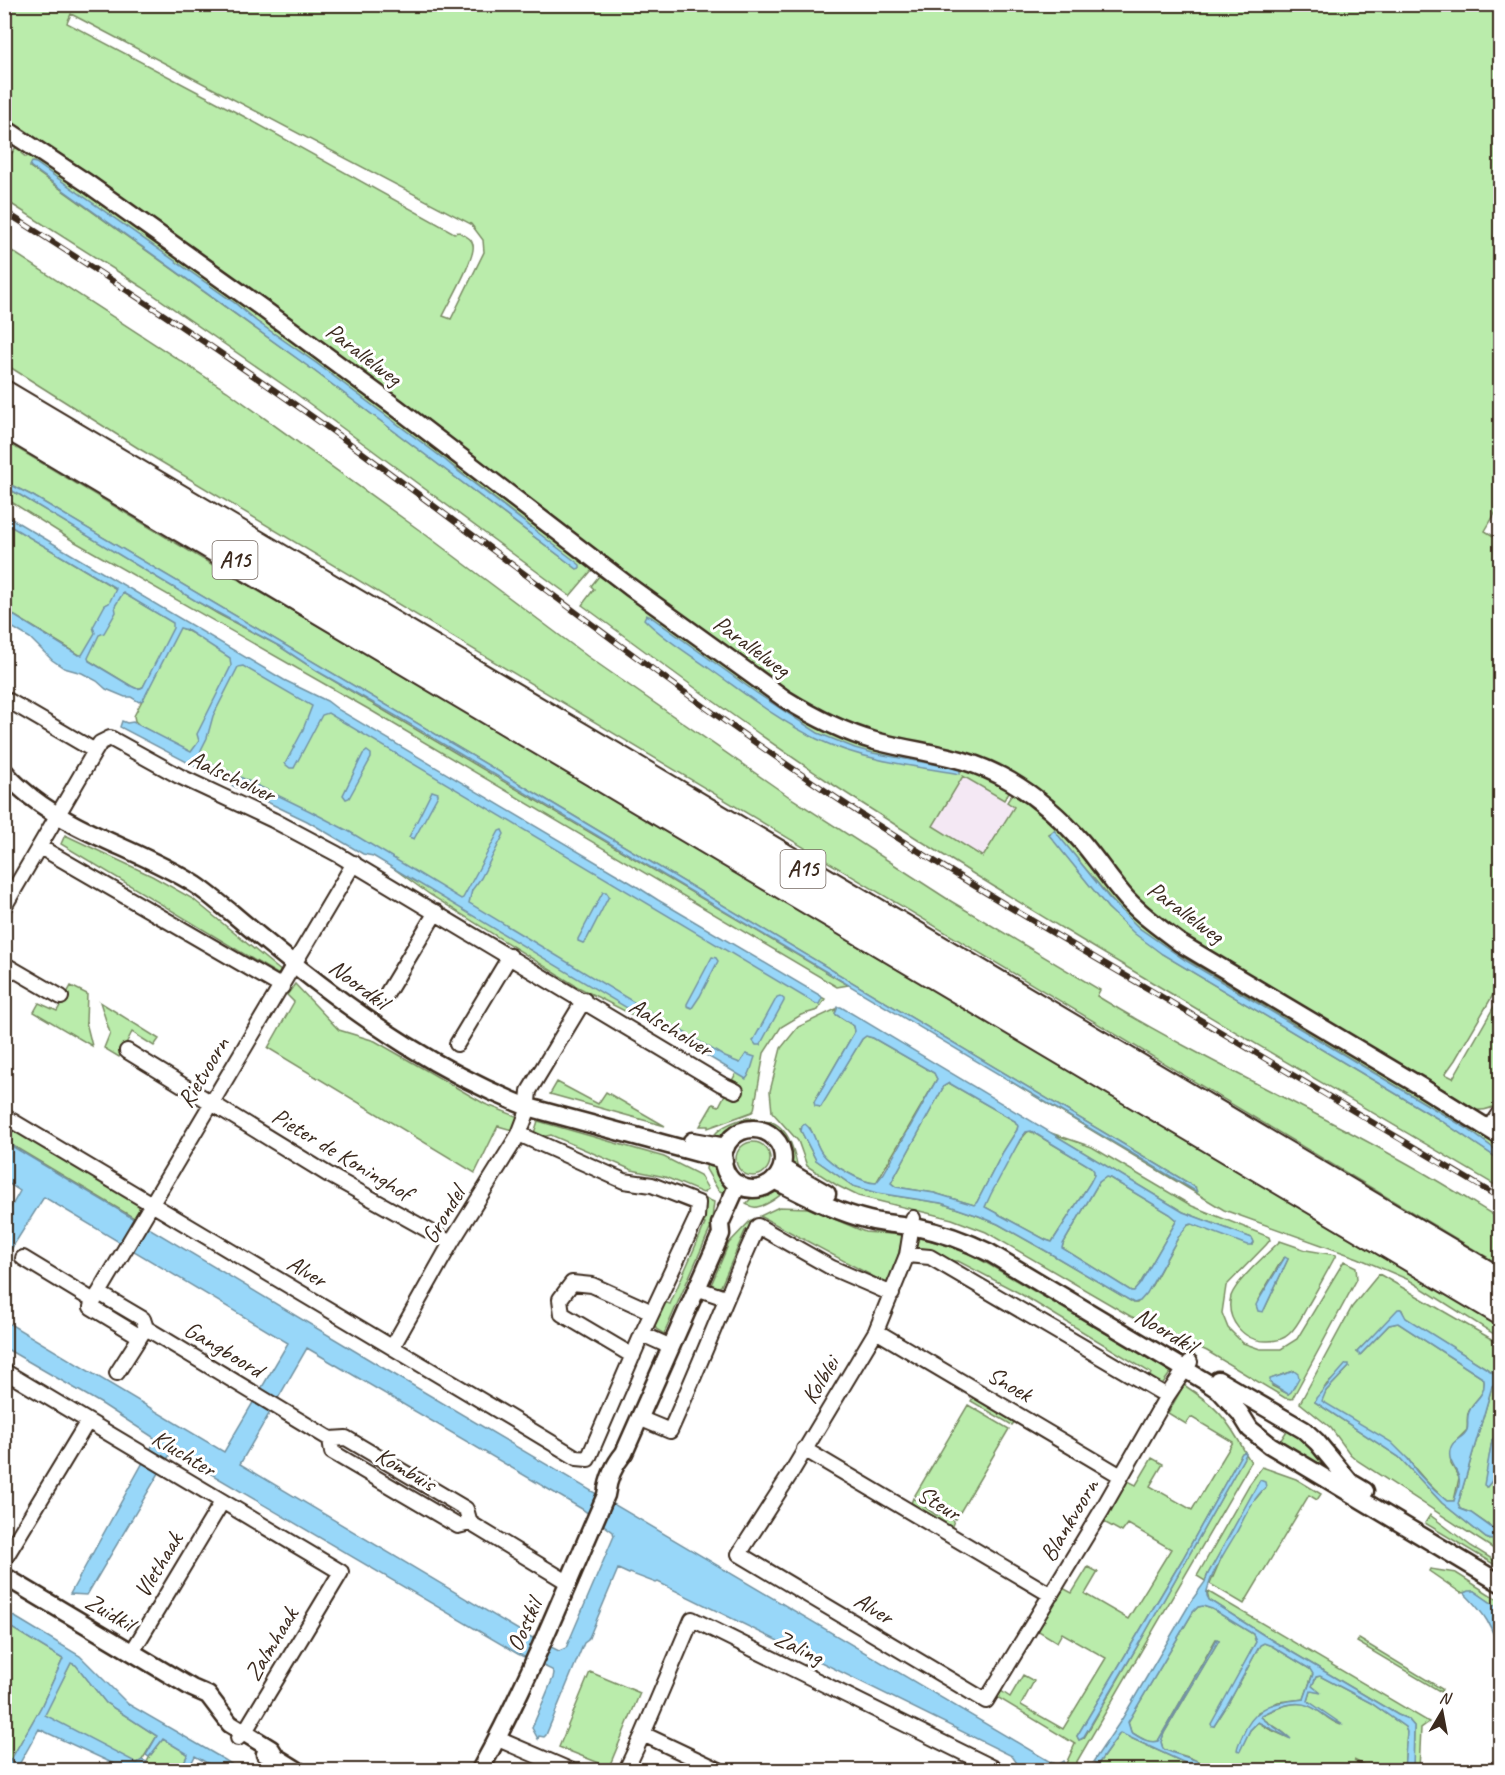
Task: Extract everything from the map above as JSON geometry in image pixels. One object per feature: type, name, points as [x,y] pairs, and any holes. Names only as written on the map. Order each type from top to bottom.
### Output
[{"type":"highway","name":"A15","points":[[4,377],[106,455]]},
{"type":"highway","name":"A15","points":[[4,394],[1500,1282]]},
{"type":"highway","name":"A15","points":[[4,423],[1500,1311]]},
{"type":"street","name":"Parallelweg","points":[[4,128],[77,176],[271,314],[630,587],[785,699],[817,718],[856,735],[956,758],[992,771],[1011,782],[1031,795],[1065,824],[1083,843],[1126,898],[1164,932],[1495,1132]]},
{"type":"street","points":[[4,698],[95,751],[4,907]]},
{"type":"street","name":"Aalscholver","points":[[95,751],[100,743],[110,738],[179,776],[273,820],[354,863],[736,1091]]},
{"type":"street","name":"Noordkil","points":[[5,772],[17,777],[60,813],[158,855],[198,877],[298,960],[375,1016],[479,1078],[529,1102],[725,1154]]},
{"type":"street","points":[[40,847],[282,987]]},
{"type":"street","points":[[298,960],[354,863]]},
{"type":"street","points":[[383,1000],[436,912]]},
{"type":"street","points":[[457,1044],[510,956]]},
{"type":"street","name":"Rietvoorn","points":[[152,1204],[298,960]]},
{"type":"street","points":[[4,964],[61,998]]},
{"type":"street","points":[[529,1102],[529,1091],[584,1000]]},
{"type":"street","name":"Pieter de Koninghof","points":[[127,1051],[329,1175],[451,1244]]},
{"type":"street","name":"Grondel","points":[[393,1346],[451,1244],[519,1134],[529,1102]]},
{"type":"street","points":[[1495,1132],[1500,1112]]},
{"type":"street","name":"Alver","points":[[4,1116],[578,1458],[588,1459],[633,1356]]},
{"type":"street","points":[[752,1129],[764,1131],[774,1137],[783,1157],[778,1174],[765,1186],[743,1186],[730,1178],[726,1170],[725,1154],[734,1136],[752,1129]]},
{"type":"street","points":[[519,1134],[624,1180],[652,1185],[698,1203],[697,1217],[633,1356],[562,1314],[560,1299],[572,1283],[592,1285],[652,1312]]},
{"type":"street","name":"Noordkil","points":[[778,1174],[825,1206],[873,1221],[913,1222],[990,1253],[1304,1430],[1350,1482],[1500,1570]]},
{"type":"street","name":"Oostkil","points":[[480,1770],[498,1739],[534,1664],[606,1495],[611,1473],[616,1462],[624,1454],[721,1234],[720,1224],[743,1186]]},
{"type":"street","points":[[97,1297],[152,1204]]},
{"type":"street","name":"Kolblei","points":[[739,1554],[791,1473],[876,1331],[907,1255],[913,1222]]},
{"type":"street","points":[[639,1418],[670,1431],[725,1298],[758,1226],[832,1268],[892,1294]]},
{"type":"street","points":[[907,1255],[930,1257],[1167,1396]]},
{"type":"street","name":"Gangboord","points":[[23,1258],[143,1319],[142,1332],[279,1408]]},
{"type":"street","points":[[696,1287],[725,1298]]},
{"type":"street","name":"Snoek","points":[[876,1331],[1121,1476]]},
{"type":"street","points":[[117,1373],[142,1332]]},
{"type":"street","points":[[642,1334],[671,1347]]},
{"type":"street","name":"Noordkil","points":[[1188,1366],[1220,1391],[1240,1413],[1250,1429],[1270,1445],[1500,1583]]},
{"type":"street","name":"Blankvoorn","points":[[986,1701],[1051,1595],[1167,1396],[1188,1366]]},
{"type":"street","name":"Kluchter","points":[[4,1371],[340,1572]]},
{"type":"street","name":"Kombuis","points":[[279,1408],[330,1439],[346,1438],[465,1509],[470,1523],[569,1583]]},
{"type":"street","points":[[4,1560],[88,1421]]},
{"type":"street","name":"Steur","points":[[804,1449],[1051,1595]]},
{"type":"street","name":"Vlethaak","points":[[132,1652],[222,1502]]},
{"type":"street","name":"Alver","points":[[739,1554],[986,1701]]},
{"type":"street","name":"Zalmhaak","points":[[241,1735],[340,1572]]},
{"type":"street","name":"Zuidkil","points":[[4,1576],[192,1688],[208,1695],[241,1735],[271,1749],[276,1757],[297,1770]]},
{"type":"street","name":"Zaling","points":[[626,1770],[692,1619],[998,1770]]},
{"type":"street","points":[[643,1734],[718,1770]]},
{"type":"street","points":[[498,1739],[570,1770]]},
{"type":"shaded area","points":[[963,776],[1014,806],[983,857],[933,827]]},
{"type":"green space","points":[[5,5],[1500,5],[1500,505],[1485,531],[1500,540],[1500,983],[1445,1074],[1453,1078],[1500,996],[1500,1101],[1488,1109],[1472,1110],[1182,937],[1148,911],[1042,795],[867,733],[799,700],[5,121]],"holes":[[[71,14],[471,224],[483,240],[484,252],[451,319],[443,316],[473,251],[473,245],[468,237],[459,232],[454,233],[245,117],[67,23]]]},
{"type":"green space","points":[[5,134],[23,150],[22,154],[26,157],[33,153],[336,369],[592,570],[570,596],[295,393],[142,287],[5,200],[5,149],[12,153],[16,147],[5,141]],"holes":[[[34,162],[236,304],[445,460],[531,527],[577,569],[309,367],[30,167]]]},
{"type":"green space","points":[[4,246],[227,391],[422,532],[587,656],[791,798],[949,900],[1100,990],[1097,996],[1169,1038],[1404,1162],[1500,1219],[1500,1265],[138,448],[5,364]]},
{"type":"green space","points":[[5,441],[206,561],[612,795],[1292,1197],[1367,1248],[1500,1321],[1500,1338],[1409,1280],[1358,1258],[1224,1210],[1010,1081],[1190,1188],[1195,1187],[552,803],[33,496],[5,482]]},
{"type":"green space","points":[[4,487],[218,614],[279,646],[317,671],[848,985],[837,987],[370,710],[70,539],[5,498]]},
{"type":"green space","points":[[4,522],[177,625],[143,687],[137,689],[131,686],[5,610]]},
{"type":"green space","points":[[599,576],[787,706],[949,762],[1011,789],[1004,800],[963,776],[933,826],[983,857],[1014,807],[1007,802],[1014,791],[1059,826],[1115,895],[1500,1143],[1500,1153],[1466,1128],[1166,947],[1125,916],[1054,831],[1049,834],[1108,908],[1162,954],[1440,1120],[1500,1160],[1500,1188],[992,886],[795,759],[582,605],[594,589],[591,586]]},
{"type":"green space","points":[[180,627],[240,659],[687,922],[825,999],[818,1010],[801,1015],[781,1027],[764,1053],[754,1110],[708,1128],[708,1126],[700,1126],[713,1104],[719,1106],[738,1069],[576,986],[429,894],[361,845],[140,726],[134,716]]},
{"type":"green space","points":[[65,835],[152,876],[193,899],[282,972],[279,975],[61,844]]},
{"type":"green space","points":[[295,984],[339,1030],[375,1041],[485,1104],[521,1118],[512,1130],[498,1126],[475,1173],[268,1048],[294,1002],[287,995]]},
{"type":"green space","points":[[71,986],[87,994],[86,1022],[92,1046],[34,1012],[39,1003],[57,1011]]},
{"type":"green space","points":[[100,1002],[159,1039],[154,1046],[132,1032],[119,1057],[104,1048],[110,1033]]},
{"type":"green space","points":[[836,1009],[835,1014],[854,1026],[855,1031],[814,1102],[820,1107],[866,1036],[934,1073],[937,1079],[876,1183],[855,1177],[833,1163],[822,1154],[810,1128],[800,1129],[816,1160],[853,1186],[877,1193],[941,1203],[979,1216],[998,1224],[1134,1303],[1137,1303],[1152,1285],[1179,1236],[1188,1225],[1192,1224],[1252,1245],[1254,1243],[1252,1238],[1183,1212],[1051,1133],[1092,1147],[1192,1206],[1269,1237],[1270,1240],[1266,1245],[1226,1286],[1222,1313],[1228,1328],[1243,1343],[1260,1349],[1281,1349],[1297,1339],[1344,1261],[1356,1267],[1357,1279],[1292,1399],[1285,1398],[1207,1351],[1130,1316],[986,1232],[952,1219],[858,1196],[807,1166],[798,1141],[772,1112],[770,1091],[781,1048],[798,1027]],"holes":[[[1294,1371],[1288,1394],[1272,1386],[1273,1378]]]},
{"type":"green space","points":[[557,1082],[598,1104],[606,1092],[665,1126],[550,1094]]},
{"type":"green space","points":[[949,1083],[1015,1121],[1018,1126],[974,1205],[934,1193],[896,1187],[891,1183],[944,1086]]},
{"type":"green space","points":[[746,1118],[757,1119],[754,1124],[737,1128],[722,1139],[713,1137],[723,1127]]},
{"type":"green space","points":[[764,1120],[779,1126],[789,1138],[798,1169],[789,1163],[782,1141],[765,1125]]},
{"type":"green space","points":[[5,1121],[138,1200],[139,1210],[134,1218],[5,1141]]},
{"type":"green space","points":[[538,1121],[664,1157],[700,1175],[708,1189],[703,1193],[665,1177],[632,1170],[551,1135],[542,1137],[534,1133]]},
{"type":"green space","points":[[1029,1131],[1094,1170],[1090,1183],[1052,1242],[985,1207],[1004,1167]]},
{"type":"green space","points":[[753,1142],[765,1147],[770,1159],[765,1171],[753,1176],[741,1171],[736,1159],[741,1147]]},
{"type":"green space","points":[[707,1161],[716,1166],[723,1175],[727,1184],[727,1195],[718,1190],[706,1169]]},
{"type":"green space","points":[[1106,1177],[1177,1220],[1134,1291],[1062,1248],[1099,1182]]},
{"type":"green space","points":[[774,1188],[785,1190],[776,1198],[760,1206],[754,1207],[746,1204],[753,1196]]},
{"type":"green space","points":[[707,1199],[714,1202],[711,1227],[664,1334],[656,1329],[655,1324],[664,1302],[670,1304],[705,1224],[700,1221],[701,1203]]},
{"type":"green space","points":[[779,1207],[808,1208],[865,1232],[903,1235],[891,1286],[760,1216]]},
{"type":"green space","points":[[751,1220],[757,1225],[745,1231],[721,1286],[717,1288],[711,1285],[729,1243]]},
{"type":"green space","points":[[919,1238],[949,1245],[976,1257],[1171,1372],[1161,1386],[1149,1378],[1151,1373],[1019,1293],[958,1261],[951,1261],[935,1253],[915,1249]]},
{"type":"green space","points":[[1280,1241],[1306,1250],[1336,1255],[1297,1325],[1287,1336],[1271,1341],[1251,1338],[1238,1328],[1234,1321],[1230,1305],[1231,1296],[1246,1275]],"holes":[[[1283,1258],[1288,1259],[1265,1308],[1258,1300]]]},
{"type":"green space","points":[[1379,1274],[1500,1344],[1500,1377],[1405,1318],[1400,1309],[1357,1352],[1361,1354],[1389,1325],[1398,1323],[1484,1379],[1482,1393],[1468,1413],[1467,1430],[1453,1444],[1450,1452],[1451,1464],[1459,1478],[1454,1501],[1447,1501],[1441,1496],[1408,1459],[1321,1401],[1326,1391],[1349,1367],[1327,1384],[1315,1402],[1399,1457],[1442,1503],[1486,1538],[1490,1540],[1500,1535],[1500,1553],[1358,1461],[1331,1428],[1300,1403],[1352,1307]]},
{"type":"green space","points":[[1495,1384],[1500,1387],[1500,1517],[1495,1528],[1460,1509],[1458,1504],[1492,1386]],"holes":[[[1497,1436],[1492,1481],[1486,1487],[1492,1440]]]},
{"type":"green space","points":[[1184,1385],[1220,1414],[1245,1452],[1242,1453],[1182,1560],[1077,1736],[1079,1740],[1084,1738],[1246,1454],[1251,1462],[1072,1770],[1063,1770],[1075,1744],[997,1697],[1001,1691],[1010,1697],[1023,1675],[1034,1681],[1021,1705],[1063,1729],[1106,1658],[1062,1633],[1057,1642],[1037,1630],[1061,1587],[1072,1593],[1088,1567],[1098,1572],[1085,1594],[1128,1619],[1171,1549],[1128,1524],[1122,1532],[1102,1521],[1126,1480],[1136,1485],[1152,1458],[1163,1464],[1150,1486],[1192,1510],[1233,1442],[1191,1417],[1186,1424],[1168,1413]]},
{"type":"green space","points":[[974,1396],[1016,1420],[1012,1425],[971,1401]]},
{"type":"green space","points":[[968,1405],[1009,1429],[956,1519],[928,1507],[915,1495]]},
{"type":"green space","points":[[1290,1426],[1346,1483],[1277,1446]]},
{"type":"green space","points":[[1262,1467],[1296,1479],[1321,1494],[1317,1500],[1309,1495],[1244,1604],[1210,1584],[1226,1547],[1252,1503],[1264,1489],[1259,1483],[1205,1581],[1197,1576],[1249,1485]]},
{"type":"green space","points":[[913,1498],[936,1515],[948,1517],[954,1521],[950,1530],[910,1506]]},
{"type":"green space","points":[[1430,1515],[1471,1546],[1500,1564],[1500,1568],[1425,1523]]},
{"type":"green space","points":[[1430,1569],[1456,1573],[1500,1601],[1500,1609],[1474,1591],[1461,1593],[1429,1571]]},
{"type":"green space","points":[[1207,1591],[1429,1722],[1421,1728],[1419,1770],[1413,1770],[1414,1726],[1408,1719],[1273,1641],[1209,1600]]},
{"type":"green space","points":[[1203,1606],[1253,1634],[1256,1642],[1212,1724],[1214,1726],[1260,1645],[1264,1643],[1272,1646],[1313,1673],[1304,1699],[1278,1702],[1258,1712],[1240,1750],[1250,1730],[1258,1722],[1289,1738],[1261,1717],[1290,1704],[1308,1705],[1341,1725],[1308,1701],[1311,1691],[1319,1692],[1312,1686],[1316,1677],[1320,1676],[1371,1703],[1405,1727],[1407,1732],[1404,1770],[1374,1770],[1354,1760],[1370,1770],[1236,1770],[1234,1762],[1234,1770],[1094,1770],[1120,1733],[1196,1768],[1200,1763],[1163,1749],[1161,1742],[1164,1733],[1219,1640],[1216,1639],[1158,1741],[1147,1741],[1137,1736],[1131,1732],[1128,1722],[1193,1612]]},
{"type":"green space","points":[[7,1625],[63,1659],[41,1707],[5,1770],[4,1630]]},
{"type":"green space","points":[[1359,1639],[1442,1689],[1441,1692],[1357,1642]]},
{"type":"green space","points":[[71,1663],[76,1665],[106,1703],[157,1736],[137,1764],[44,1715]]},
{"type":"green space","points":[[590,1672],[640,1693],[609,1767],[559,1747]]},
{"type":"green space","points":[[163,1739],[188,1754],[180,1770],[143,1770],[150,1756]]},
{"type":"water","points":[[32,162],[236,304],[256,321],[316,363],[445,460],[580,565],[580,568],[577,569],[309,367],[30,166]]},
{"type":"water","points":[[5,482],[33,496],[552,803],[1195,1187],[1197,1192],[317,671],[279,646],[196,601],[5,487]]},
{"type":"water","points":[[5,515],[284,680],[327,701],[821,996],[819,1004],[328,713],[322,715],[294,768],[290,768],[285,764],[302,732],[312,706],[243,666],[238,667],[213,716],[201,750],[200,756],[203,759],[350,832],[461,899],[499,831],[502,830],[504,834],[481,878],[472,890],[469,903],[725,1057],[740,1063],[746,1054],[755,1057],[746,1079],[373,856],[363,854],[307,821],[223,781],[120,727],[122,721],[133,722],[191,752],[199,741],[197,734],[231,666],[230,658],[187,630],[180,628],[143,700],[139,702],[106,689],[82,673],[64,668],[52,660],[30,638],[5,623],[5,610],[78,655],[82,655],[95,633],[93,627],[116,589],[5,523]],"holes":[[[123,593],[173,623],[173,628],[141,688],[131,686],[89,661],[88,658],[99,635],[104,633],[116,612],[115,606]]]},
{"type":"water","points":[[646,615],[818,733],[873,753],[960,769],[960,774],[869,757],[834,746],[803,732],[775,715],[659,633],[644,619]]},
{"type":"water","points":[[367,751],[371,754],[371,758],[349,798],[346,799],[343,795],[363,754]]},
{"type":"water","points":[[432,791],[438,795],[414,839],[409,837]]},
{"type":"water","points":[[1054,830],[1109,898],[1139,928],[1185,960],[1466,1128],[1500,1153],[1500,1160],[1440,1120],[1162,954],[1135,934],[1108,908],[1049,835]]},
{"type":"water","points":[[603,892],[609,896],[587,939],[583,943],[578,941],[578,939]]},
{"type":"water","points":[[712,957],[718,961],[692,1008],[687,1006],[687,1004]]},
{"type":"water","points":[[780,996],[784,1001],[760,1045],[756,1045],[753,1041],[777,997]]},
{"type":"water","points":[[838,1007],[841,1007],[1183,1212],[1252,1238],[1254,1242],[1252,1245],[1247,1245],[1192,1224],[1188,1225],[1179,1236],[1147,1293],[1140,1301],[1134,1303],[998,1224],[979,1216],[941,1203],[877,1193],[853,1186],[816,1160],[801,1131],[802,1126],[805,1124],[808,1127],[822,1153],[832,1163],[855,1177],[876,1183],[884,1173],[937,1079],[934,1073],[866,1036],[821,1107],[815,1106],[814,1102],[855,1031],[854,1026],[835,1014]],"holes":[[[949,1083],[1015,1121],[1018,1126],[974,1205],[934,1193],[896,1187],[891,1183],[944,1086]],[[1031,1131],[1094,1171],[1090,1183],[1052,1242],[985,1207],[1026,1132]],[[1106,1177],[1110,1178],[1177,1220],[1134,1291],[1062,1248],[1099,1182]]]},
{"type":"water","points":[[5,1142],[1052,1763],[1057,1765],[1063,1761],[1066,1767],[1063,1770],[1019,1770],[1012,1756],[658,1582],[618,1569],[546,1735],[539,1736],[538,1739],[532,1728],[553,1678],[552,1670],[518,1654],[172,1451],[87,1595],[70,1594],[156,1439],[102,1404],[5,1348],[5,1321],[224,1452],[288,1343],[44,1197],[5,1259],[5,1218],[20,1191],[5,1181]],"holes":[[[307,1348],[582,1509],[613,1532],[614,1536],[566,1648],[559,1651],[527,1635],[240,1464]]]},
{"type":"water","points":[[1285,1257],[1288,1259],[1263,1312],[1258,1311],[1256,1305],[1258,1301]]},
{"type":"water","points":[[1398,1309],[1401,1309],[1406,1318],[1500,1377],[1500,1387],[1495,1384],[1492,1386],[1458,1504],[1460,1509],[1471,1513],[1492,1528],[1495,1528],[1500,1517],[1500,1535],[1496,1539],[1486,1538],[1442,1503],[1399,1457],[1315,1402],[1346,1364],[1349,1364],[1349,1367],[1326,1391],[1322,1401],[1391,1442],[1434,1490],[1447,1501],[1454,1501],[1459,1481],[1450,1452],[1452,1444],[1467,1430],[1468,1414],[1483,1390],[1484,1379],[1398,1323],[1389,1325],[1360,1355],[1357,1352]]},
{"type":"water","points":[[1294,1371],[1299,1378],[1288,1394],[1270,1383],[1270,1379]]},
{"type":"water","points":[[1497,1435],[1497,1468],[1487,1487],[1484,1485],[1492,1440]]},
{"type":"water","points":[[1242,1453],[1246,1454],[1145,1633],[1083,1738],[1079,1740],[1077,1736],[1182,1560]]},
{"type":"water","points":[[1260,1480],[1265,1482],[1266,1487],[1252,1503],[1215,1569],[1207,1591],[1209,1600],[1273,1641],[1408,1719],[1414,1726],[1413,1770],[1404,1770],[1407,1732],[1405,1727],[1371,1703],[1320,1676],[1316,1677],[1312,1686],[1321,1693],[1311,1691],[1308,1701],[1343,1725],[1309,1706],[1297,1703],[1285,1705],[1261,1717],[1291,1739],[1258,1722],[1250,1730],[1240,1751],[1237,1750],[1246,1728],[1257,1713],[1271,1705],[1304,1699],[1313,1674],[1310,1669],[1272,1646],[1264,1643],[1260,1645],[1228,1704],[1212,1726],[1211,1724],[1256,1642],[1253,1634],[1203,1606],[1193,1612],[1128,1722],[1131,1732],[1137,1736],[1147,1741],[1158,1741],[1217,1639],[1219,1640],[1164,1733],[1161,1742],[1163,1749],[1197,1761],[1201,1766],[1196,1768],[1120,1733],[1098,1764],[1093,1762],[1122,1719],[1205,1582]]},
{"type":"water","points":[[1474,1591],[1500,1609],[1500,1654],[1487,1621],[1464,1593]]},
{"type":"water","points":[[5,1611],[80,1656],[128,1704],[240,1770],[219,1770],[195,1756],[188,1770],[180,1770],[188,1754],[163,1739],[149,1757],[146,1755],[157,1736],[106,1703],[76,1665],[71,1663],[45,1715],[137,1763],[142,1760],[147,1762],[143,1770],[127,1770],[39,1729],[16,1770],[5,1770],[41,1707],[63,1659],[7,1625],[5,1630]]},
{"type":"railway","points":[[4,211],[182,327],[313,417],[681,690],[836,798],[1015,910],[1500,1198]]}]
